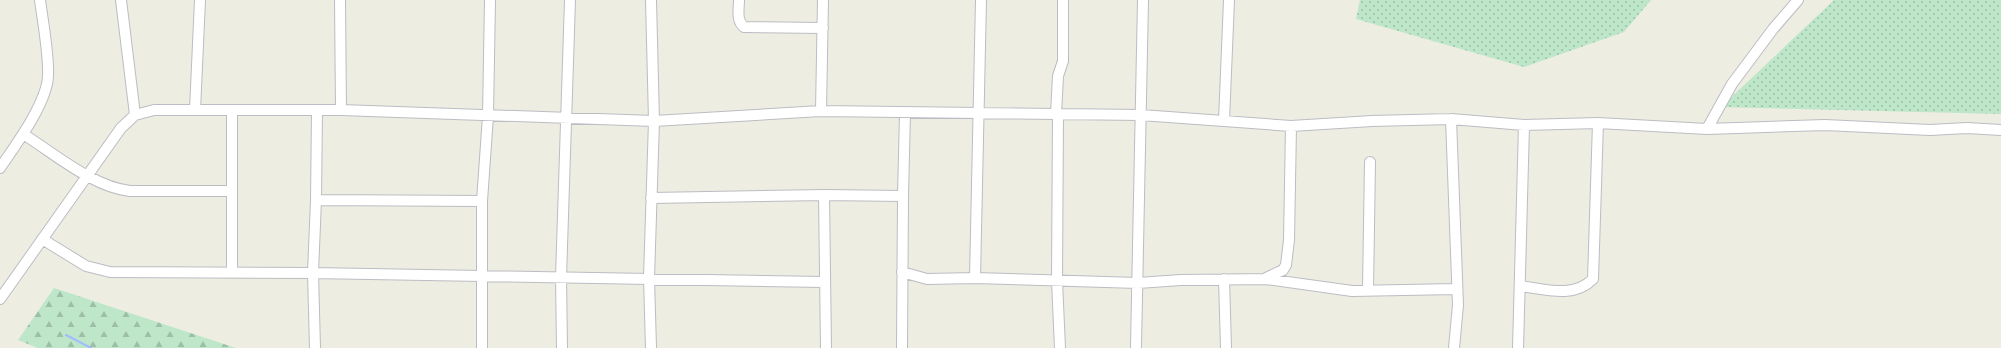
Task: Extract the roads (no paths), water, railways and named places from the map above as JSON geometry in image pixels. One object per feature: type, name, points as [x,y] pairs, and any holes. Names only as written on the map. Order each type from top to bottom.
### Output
[{"type":"street","points":[[0,168],[23,134],[41,99],[48,77],[40,0]]},
{"type":"street","points":[[121,0],[135,115]]},
{"type":"street","points":[[196,110],[200,0]]},
{"type":"street","points":[[340,0],[341,110]]},
{"type":"street","points":[[482,348],[484,276],[482,200],[488,116],[490,0]]},
{"type":"street","points":[[562,348],[561,277],[570,0]]},
{"type":"street","points":[[651,0],[654,121],[649,278],[651,348]]},
{"type":"street","points":[[739,0],[740,24],[744,27],[822,28]]},
{"type":"street","points":[[821,111],[823,0]]},
{"type":"street","points":[[975,278],[977,114],[981,0]]},
{"type":"street","points":[[1060,348],[1057,281],[1057,114],[1058,76],[1063,61],[1063,0]]},
{"type":"street","points":[[1136,346],[1143,0]]},
{"type":"street","points":[[1224,121],[1229,0]]},
{"type":"street","points":[[1707,130],[1732,84],[1773,29],[1798,0]]},
{"type":"street","points":[[1,296],[121,128],[135,115],[154,110],[341,110],[654,121],[821,111],[1141,115],[1291,126],[1451,119],[1524,125],[1598,123],[1707,130],[1832,124],[1930,130],[1967,128],[2001,130]]},
{"type":"street","points":[[232,110],[232,273]]},
{"type":"street","points":[[315,348],[313,273],[316,200],[317,110]]},
{"type":"street","points":[[902,348],[903,196],[906,113]]},
{"type":"street","points":[[1451,119],[1456,289],[1458,305],[1454,348]]},
{"type":"street","points":[[1520,286],[1567,292],[1578,290],[1593,279],[1598,123]]},
{"type":"street","points":[[1518,348],[1524,125]]},
{"type":"street","points":[[1266,279],[1283,270],[1286,265],[1289,240],[1291,126]]},
{"type":"street","points":[[23,134],[87,175],[118,190],[130,192],[232,190]]},
{"type":"street","points":[[1368,290],[1370,162]]},
{"type":"street","points":[[651,198],[824,195],[903,196]]},
{"type":"street","points":[[824,195],[826,348]]},
{"type":"street","points":[[316,200],[482,200]]},
{"type":"street","points":[[42,238],[86,266],[97,270],[110,272],[313,273],[824,282]]},
{"type":"street","points":[[902,272],[927,279],[975,278],[1138,283],[1156,281],[1266,279],[1352,291],[1456,289]]},
{"type":"street","points":[[1224,279],[1226,348]]},
{"type":"waterway","points":[[66,335],[91,348]]}]
